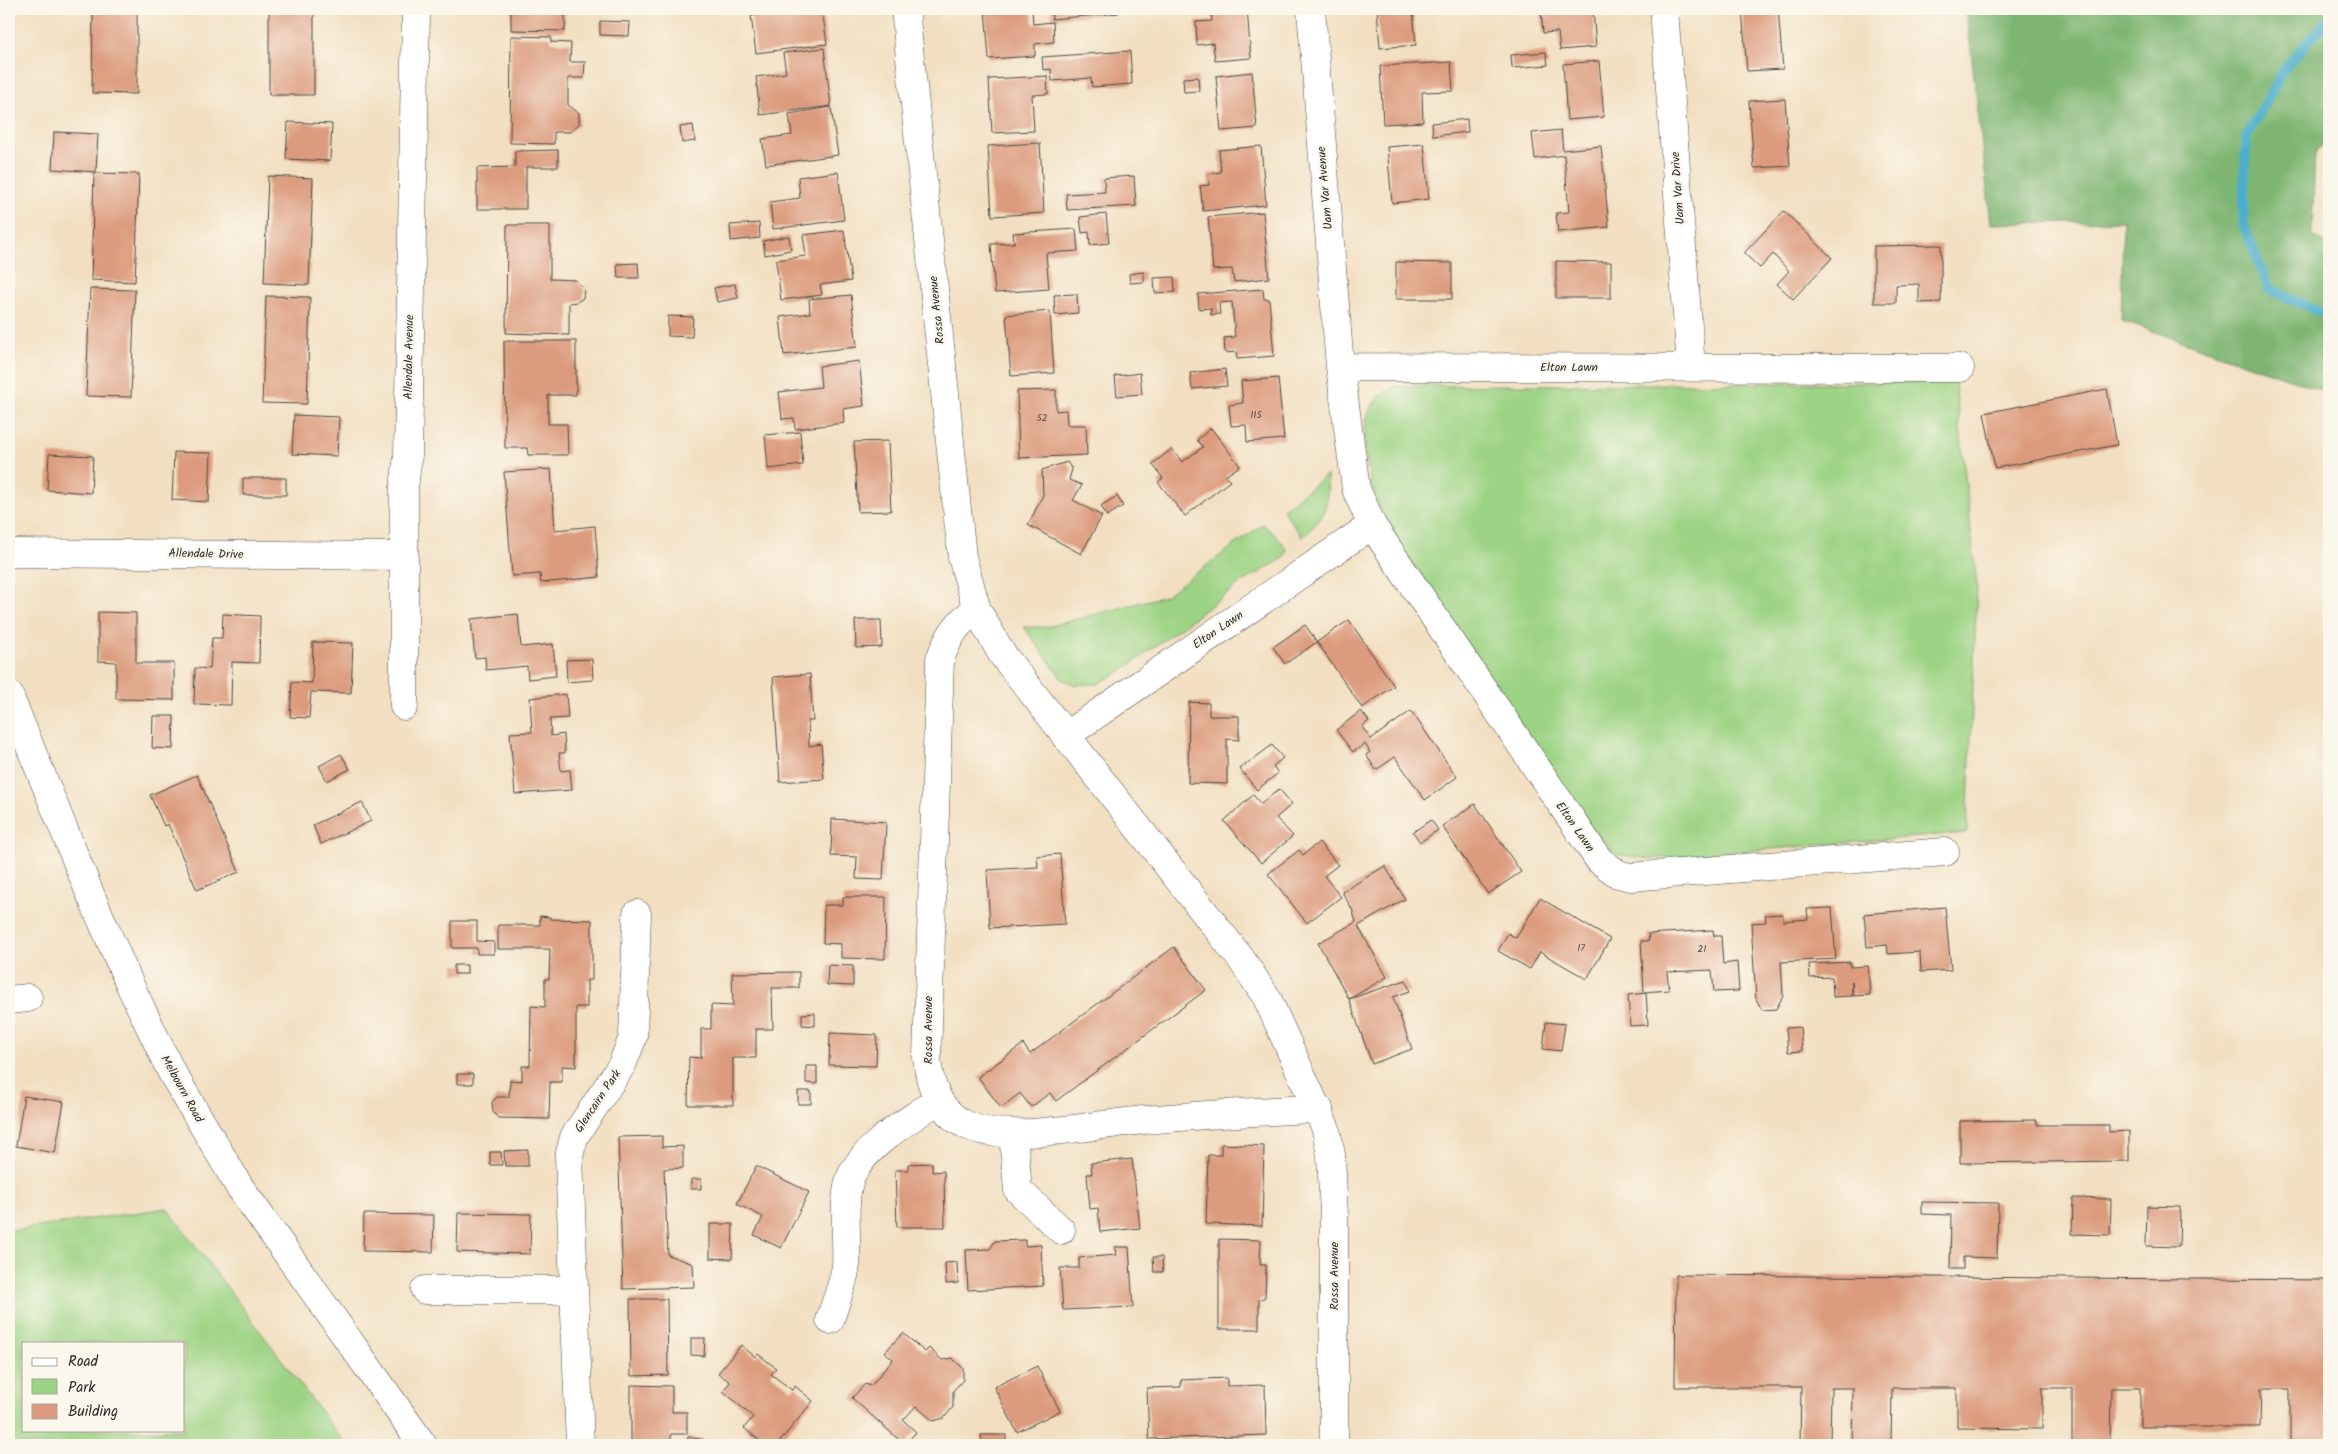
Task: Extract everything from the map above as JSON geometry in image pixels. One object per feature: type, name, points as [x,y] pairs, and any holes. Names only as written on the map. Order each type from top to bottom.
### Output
[{"type":"street","name":"Allendale Avenue","points":[[404,706],[404,488],[408,455],[416,9]]},
{"type":"street","name":"Rossa Avenue","points":[[905,9],[962,558],[977,610],[1002,654],[1064,736],[1241,959],[1267,998],[1319,1109],[1326,1129],[1331,1155],[1334,1215],[1334,1445]]},
{"type":"street","name":"Uam Var Avenue","points":[[1311,9],[1340,367]]},
{"type":"street","name":"Uam Var Drive","points":[[1664,9],[1691,367]]},
{"type":"street","name":"Elton Lawn","points":[[1945,852],[1630,877],[1618,874],[1599,860],[1590,850],[1372,525],[1356,488],[1340,367],[1960,368]]},
{"type":"street","name":"Elton Lawn","points":[[1064,736],[1372,525]]},
{"type":"street","name":"Allendale Drive","points":[[9,553],[404,556]]},
{"type":"street","name":"Rossa Avenue","points":[[977,610],[965,616],[954,629],[940,659],[927,1041],[928,1072],[938,1100],[956,1120],[971,1127],[991,1132],[1013,1134],[1144,1120],[1319,1109]]},
{"type":"street","name":"Melbourn Road","points":[[9,695],[95,904],[171,1071],[239,1186],[423,1445]]},
{"type":"street","name":"Glencairn Park","points":[[580,1445],[569,1156],[574,1137],[616,1074],[626,1057],[633,1037],[637,914]]},
{"type":"street","points":[[830,1320],[846,1267],[847,1203],[852,1176],[861,1162],[875,1147],[938,1100]]},
{"type":"street","points":[[1013,1134],[1018,1190],[1061,1230]]},
{"type":"street","points":[[425,1290],[574,1290]]},
{"type":"green space","points":[[1966,9],[2329,9],[2329,140],[2315,152],[2312,234],[2329,246],[2329,393],[2121,320],[2123,221],[1991,224]]},
{"type":"green space","points":[[1955,382],[1977,586],[1967,833],[1648,859],[1616,854],[1591,828],[1388,529],[1382,517],[1372,484],[1365,448],[1365,431],[1368,415],[1376,400],[1395,386]]},
{"type":"green space","points":[[1327,475],[1327,494],[1324,510],[1321,517],[1302,537],[1283,509]]},
{"type":"green space","points":[[1263,524],[1282,542],[1287,550],[1284,558],[1240,584],[1123,670],[1098,684],[1075,685],[1062,679],[1024,627],[1047,627],[1165,596]]},
{"type":"green space","points":[[167,1208],[346,1445],[9,1445],[9,1231]]},
{"type":"building","points":[[93,9],[137,9],[137,94],[92,93]]},
{"type":"building","points":[[269,9],[314,9],[314,95],[269,95]]},
{"type":"building","points":[[511,9],[565,9],[565,31],[511,30]]},
{"type":"building","points":[[781,9],[822,9],[827,44],[756,53],[751,16],[781,11]]},
{"type":"building","points":[[985,9],[1032,9],[1033,24],[1053,22],[1054,42],[1035,44],[1035,56],[989,59]]},
{"type":"building","points":[[1051,9],[1119,9],[1119,13],[1052,19]]},
{"type":"building","points":[[1211,9],[1247,9],[1251,58],[1215,61],[1213,43],[1197,45],[1196,22],[1212,21]]},
{"type":"building","points":[[1377,9],[1413,9],[1416,45],[1380,48]]},
{"type":"building","points":[[1555,9],[1593,9],[1596,47],[1560,50],[1558,32],[1543,33],[1541,12],[1555,11]]},
{"type":"building","points":[[1742,9],[1778,9],[1783,69],[1747,71]]},
{"type":"building","points":[[600,21],[630,22],[629,36],[600,35]]},
{"type":"building","points":[[511,36],[551,37],[551,42],[571,43],[570,62],[585,62],[584,78],[568,78],[568,105],[579,113],[579,124],[570,132],[554,132],[554,144],[510,143]]},
{"type":"building","points":[[824,48],[831,106],[760,115],[756,77],[786,73],[783,53]]},
{"type":"building","points":[[1130,51],[1132,84],[1092,87],[1091,78],[1052,81],[1051,69],[1043,70],[1042,57]]},
{"type":"building","points":[[1546,52],[1548,65],[1512,68],[1511,55]]},
{"type":"building","points":[[1599,61],[1604,117],[1567,120],[1563,64]]},
{"type":"building","points":[[1451,62],[1453,91],[1422,92],[1423,122],[1383,124],[1380,66]]},
{"type":"building","points":[[1252,72],[1257,128],[1221,131],[1216,76]]},
{"type":"building","points":[[1047,76],[1048,94],[1032,95],[1034,131],[992,133],[989,79]]},
{"type":"building","points":[[1198,77],[1199,91],[1184,92],[1183,78]]},
{"type":"building","points":[[1785,99],[1790,166],[1754,168],[1749,101]]},
{"type":"building","points":[[831,107],[838,155],[766,165],[762,139],[792,135],[789,114]]},
{"type":"building","points":[[1467,119],[1468,132],[1433,136],[1432,123]]},
{"type":"building","points":[[288,122],[332,124],[330,161],[286,159]]},
{"type":"building","points":[[693,125],[695,141],[682,143],[680,127]]},
{"type":"building","points":[[1561,130],[1563,150],[1601,146],[1609,227],[1558,232],[1556,213],[1569,212],[1564,155],[1535,159],[1532,133]]},
{"type":"building","points":[[54,132],[98,134],[96,172],[52,169]]},
{"type":"building","points":[[1040,143],[1044,213],[992,216],[988,146]]},
{"type":"building","points":[[1424,144],[1429,199],[1392,203],[1387,147]]},
{"type":"building","points":[[1261,146],[1266,205],[1203,211],[1200,186],[1209,185],[1208,174],[1221,172],[1219,150]]},
{"type":"building","points":[[558,150],[558,167],[526,167],[526,209],[477,209],[477,168],[515,167],[515,151]]},
{"type":"building","points":[[838,172],[844,220],[773,229],[770,202],[800,198],[798,177]]},
{"type":"building","points":[[94,173],[139,174],[135,282],[91,280]]},
{"type":"building","points":[[268,176],[313,178],[309,285],[264,283]]},
{"type":"building","points":[[1134,176],[1136,206],[1067,210],[1066,194],[1105,192],[1104,178]]},
{"type":"building","points":[[1784,211],[1832,258],[1793,299],[1777,284],[1789,271],[1773,254],[1760,268],[1744,253]]},
{"type":"building","points":[[1263,212],[1269,278],[1234,282],[1232,269],[1213,270],[1208,217]]},
{"type":"building","points":[[1106,214],[1109,243],[1090,245],[1089,232],[1082,233],[1080,217]]},
{"type":"building","points":[[759,223],[760,238],[731,241],[730,225]]},
{"type":"building","points":[[507,225],[550,225],[550,279],[576,280],[584,289],[583,298],[577,302],[569,303],[569,335],[506,333]]},
{"type":"building","points":[[1076,229],[1078,251],[1046,253],[1049,289],[995,293],[991,244],[1014,243],[1013,233]]},
{"type":"building","points":[[844,230],[851,281],[820,285],[822,295],[781,300],[776,260],[806,256],[803,235]]},
{"type":"building","points":[[789,236],[791,250],[765,255],[763,241]]},
{"type":"building","points":[[1941,245],[1941,302],[1919,303],[1919,284],[1896,285],[1896,303],[1874,303],[1874,246]]},
{"type":"building","points":[[1556,261],[1611,262],[1611,298],[1556,298]]},
{"type":"building","points":[[1396,262],[1452,263],[1452,299],[1396,299]]},
{"type":"building","points":[[638,263],[639,278],[618,278],[617,264]]},
{"type":"building","points":[[1144,272],[1144,282],[1130,283],[1129,274]]},
{"type":"building","points":[[1174,277],[1175,292],[1155,293],[1154,278]]},
{"type":"building","points":[[735,284],[738,298],[717,302],[714,288]]},
{"type":"building","points":[[90,289],[135,290],[131,397],[86,396]]},
{"type":"building","points":[[1263,289],[1264,299],[1269,299],[1274,356],[1237,359],[1236,352],[1225,353],[1224,338],[1235,337],[1232,302],[1219,303],[1220,314],[1211,315],[1211,308],[1199,309],[1198,294]]},
{"type":"building","points":[[1077,294],[1078,313],[1055,315],[1054,295]]},
{"type":"building","points":[[851,295],[857,347],[784,355],[780,317],[810,313],[809,299]]},
{"type":"building","points":[[266,296],[310,297],[307,404],[262,403]]},
{"type":"building","points":[[1050,311],[1054,373],[1011,376],[1006,315]]},
{"type":"building","points":[[668,316],[693,317],[692,337],[668,336]]},
{"type":"building","points":[[504,341],[576,341],[576,395],[548,395],[548,424],[567,424],[568,455],[528,455],[527,448],[505,448]]},
{"type":"building","points":[[859,361],[864,406],[843,409],[844,423],[795,429],[794,418],[782,419],[779,392],[821,387],[819,366]]},
{"type":"building","points":[[1225,369],[1227,386],[1192,389],[1190,373]]},
{"type":"building","points":[[1140,373],[1142,394],[1117,396],[1115,376]]},
{"type":"building","points":[[1278,378],[1284,439],[1247,442],[1246,425],[1231,426],[1229,405],[1243,403],[1241,381]]},
{"type":"building","points":[[2107,389],[2117,445],[1995,468],[1984,413]]},
{"type":"building","points":[[1056,390],[1056,411],[1066,410],[1067,425],[1086,425],[1087,455],[1019,458],[1017,391]]},
{"type":"building","points":[[294,415],[339,417],[337,456],[292,454]]},
{"type":"building","points":[[1211,428],[1240,466],[1225,476],[1230,481],[1185,516],[1158,482],[1163,478],[1152,464],[1172,449],[1182,462],[1203,447],[1197,440]]},
{"type":"building","points":[[800,432],[803,465],[768,469],[765,435]]},
{"type":"building","points":[[888,441],[891,511],[858,512],[854,442]]},
{"type":"building","points":[[174,452],[211,453],[209,502],[172,500]]},
{"type":"building","points":[[49,454],[93,456],[91,493],[47,490]]},
{"type":"building","points":[[1067,462],[1072,469],[1069,480],[1082,485],[1073,500],[1102,516],[1081,554],[1028,525],[1043,495],[1042,470]]},
{"type":"building","points":[[551,469],[555,530],[595,526],[599,577],[541,583],[540,574],[512,576],[504,472]]},
{"type":"building","points":[[243,478],[286,478],[286,495],[243,495]]},
{"type":"building","points":[[1117,496],[1123,506],[1107,516],[1101,506]]},
{"type":"building","points":[[98,612],[136,613],[136,663],[174,663],[174,700],[116,699],[116,662],[98,661]]},
{"type":"building","points":[[223,614],[260,616],[259,663],[232,662],[231,705],[194,704],[195,668],[210,669],[212,638],[222,638]]},
{"type":"building","points":[[518,614],[521,647],[553,644],[556,676],[528,679],[527,666],[486,670],[485,657],[475,658],[471,619]]},
{"type":"building","points":[[855,620],[881,620],[882,647],[856,648]]},
{"type":"building","points":[[1349,620],[1394,686],[1362,708],[1317,642]]},
{"type":"building","points":[[1305,625],[1317,642],[1285,664],[1273,647]]},
{"type":"building","points":[[313,642],[353,643],[351,693],[311,692],[309,718],[290,717],[292,682],[312,683]]},
{"type":"building","points":[[592,659],[593,680],[567,682],[566,660]]},
{"type":"building","points":[[810,674],[813,721],[808,721],[809,746],[821,744],[824,779],[780,782],[773,677]]},
{"type":"building","points":[[566,694],[568,718],[550,719],[551,736],[564,734],[565,753],[559,753],[561,771],[570,770],[572,790],[515,794],[510,733],[532,732],[530,698]]},
{"type":"building","points":[[1189,702],[1209,703],[1209,716],[1239,716],[1239,740],[1227,739],[1227,784],[1188,783]]},
{"type":"building","points":[[1361,711],[1369,721],[1362,727],[1371,739],[1411,711],[1457,777],[1425,800],[1395,757],[1376,770],[1366,755],[1370,752],[1365,744],[1353,752],[1336,730]]},
{"type":"building","points":[[153,716],[174,716],[173,749],[152,748]]},
{"type":"building","points":[[1272,745],[1283,758],[1273,766],[1278,773],[1257,790],[1240,769]]},
{"type":"building","points":[[341,754],[350,769],[327,781],[319,766]]},
{"type":"building","points":[[197,775],[239,872],[197,890],[168,824],[164,826],[150,795]]},
{"type":"building","points":[[1279,789],[1292,804],[1276,818],[1293,836],[1261,863],[1224,821],[1253,795],[1261,804]]},
{"type":"building","points":[[362,802],[371,821],[321,844],[313,825]]},
{"type":"building","points":[[1475,804],[1521,872],[1488,894],[1442,826]]},
{"type":"building","points":[[832,819],[886,822],[883,880],[856,879],[857,857],[831,856]]},
{"type":"building","points":[[1431,820],[1438,830],[1420,842],[1413,832]]},
{"type":"building","points":[[1319,842],[1338,865],[1324,876],[1341,897],[1307,923],[1268,874],[1299,850],[1303,855]]},
{"type":"building","points":[[1060,854],[1065,924],[990,928],[987,870],[1038,867],[1037,856]]},
{"type":"building","points":[[1385,866],[1405,899],[1358,926],[1387,977],[1349,999],[1318,943],[1356,922],[1352,909],[1342,892]]},
{"type":"building","points":[[843,897],[886,897],[885,959],[841,958],[841,944],[823,943],[824,905],[843,905]]},
{"type":"building","points":[[1540,898],[1610,939],[1587,979],[1540,952],[1530,969],[1498,951],[1508,933],[1516,938]]},
{"type":"building","points":[[1945,907],[1951,970],[1921,972],[1920,952],[1888,954],[1887,945],[1867,947],[1864,914]]},
{"type":"building","points":[[1832,908],[1836,959],[1781,962],[1783,996],[1776,1009],[1762,1010],[1756,999],[1751,923],[1766,922],[1765,915],[1783,914],[1783,921],[1808,919],[1807,909]]},
{"type":"building","points":[[540,916],[550,917],[550,919],[592,920],[592,980],[587,980],[587,1007],[576,1007],[576,1067],[562,1066],[562,1082],[550,1082],[549,1119],[498,1118],[493,1112],[492,1102],[497,1097],[509,1097],[510,1080],[522,1081],[522,1066],[530,1066],[531,1006],[545,1007],[545,979],[549,979],[550,949],[498,949],[498,925],[540,925]]},
{"type":"building","points":[[452,921],[477,921],[477,941],[494,942],[494,954],[477,954],[477,948],[452,948]]},
{"type":"building","points":[[1713,930],[1714,936],[1721,936],[1723,964],[1737,962],[1739,991],[1714,992],[1712,970],[1667,972],[1669,990],[1644,992],[1641,941],[1649,941],[1648,934]]},
{"type":"building","points":[[1174,947],[1206,990],[1056,1101],[1050,1093],[1031,1107],[1020,1093],[1001,1108],[978,1077],[1023,1044],[1030,1054]]},
{"type":"building","points":[[1850,962],[1850,967],[1868,966],[1870,995],[1853,996],[1852,981],[1852,996],[1833,997],[1832,977],[1810,978],[1809,964]]},
{"type":"building","points":[[454,965],[467,965],[467,974],[454,974]]},
{"type":"building","points":[[828,965],[853,966],[853,986],[827,985]]},
{"type":"building","points":[[799,972],[799,988],[772,988],[773,1029],[756,1029],[756,1058],[733,1058],[733,1105],[688,1105],[689,1057],[701,1058],[701,1029],[711,1029],[711,1005],[733,1006],[732,973]]},
{"type":"building","points":[[1406,980],[1410,991],[1393,997],[1412,1049],[1372,1064],[1349,999]]},
{"type":"building","points":[[1646,993],[1648,1025],[1630,1026],[1628,995]]},
{"type":"building","points":[[815,1013],[815,1026],[802,1025],[802,1014]]},
{"type":"building","points":[[1546,1022],[1565,1024],[1561,1051],[1543,1049]]},
{"type":"building","points":[[1800,1027],[1802,1051],[1788,1052],[1786,1028]]},
{"type":"building","points":[[830,1033],[877,1035],[876,1066],[829,1065]]},
{"type":"building","points":[[806,1066],[817,1066],[817,1084],[806,1083]]},
{"type":"building","points":[[457,1074],[473,1074],[473,1084],[457,1084]]},
{"type":"building","points":[[798,1091],[811,1091],[811,1104],[798,1104]]},
{"type":"building","points":[[24,1096],[64,1102],[55,1153],[16,1146]]},
{"type":"building","points":[[2037,1120],[2037,1125],[2109,1125],[2109,1132],[2129,1131],[2129,1161],[1960,1163],[1960,1121]]},
{"type":"building","points":[[662,1136],[662,1147],[683,1146],[683,1168],[664,1169],[668,1255],[693,1264],[694,1287],[623,1289],[618,1137]]},
{"type":"building","points":[[1221,1144],[1264,1146],[1262,1226],[1206,1224],[1208,1155],[1221,1155]]},
{"type":"building","points":[[528,1150],[528,1166],[505,1166],[504,1151]]},
{"type":"building","points":[[490,1152],[501,1152],[502,1165],[490,1165]]},
{"type":"building","points":[[1132,1159],[1140,1228],[1100,1232],[1098,1208],[1090,1209],[1087,1174],[1092,1174],[1091,1163]]},
{"type":"building","points":[[932,1163],[932,1172],[944,1171],[945,1227],[897,1227],[895,1170],[908,1170],[908,1164]]},
{"type":"building","points":[[756,1166],[809,1192],[781,1248],[754,1235],[763,1217],[737,1204]]},
{"type":"building","points":[[691,1179],[701,1179],[701,1189],[691,1189]]},
{"type":"building","points":[[2073,1198],[2111,1199],[2110,1235],[2072,1234]]},
{"type":"building","points":[[1922,1202],[1998,1203],[1997,1258],[1963,1257],[1963,1269],[1950,1269],[1951,1215],[1922,1214]]},
{"type":"building","points":[[2147,1206],[2180,1207],[2179,1247],[2146,1246]]},
{"type":"building","points":[[458,1213],[531,1214],[530,1254],[457,1252]]},
{"type":"building","points":[[364,1214],[434,1215],[433,1252],[363,1251]]},
{"type":"building","points":[[710,1224],[733,1224],[732,1259],[710,1258]]},
{"type":"building","points":[[1219,1239],[1261,1240],[1260,1265],[1266,1265],[1265,1297],[1259,1300],[1259,1329],[1219,1329]]},
{"type":"building","points":[[1025,1240],[1025,1246],[1041,1245],[1043,1286],[968,1290],[966,1250],[990,1249],[995,1241]]},
{"type":"building","points":[[1115,1247],[1129,1247],[1133,1307],[1063,1310],[1060,1268],[1079,1268],[1079,1258],[1116,1255]]},
{"type":"building","points":[[1153,1257],[1162,1257],[1163,1272],[1154,1272]]},
{"type":"building","points":[[957,1262],[958,1283],[946,1284],[945,1263]]},
{"type":"building","points":[[1676,1275],[2329,1280],[2328,1445],[2290,1445],[2290,1389],[2261,1389],[2260,1427],[2140,1427],[2140,1388],[2111,1388],[2110,1445],[2072,1445],[2072,1388],[2042,1388],[2042,1429],[1957,1428],[1957,1388],[1892,1388],[1891,1445],[1852,1445],[1853,1388],[1831,1388],[1830,1445],[1800,1445],[1801,1387],[1675,1387]]},
{"type":"building","points":[[630,1299],[667,1299],[668,1375],[631,1376]]},
{"type":"building","points":[[903,1333],[925,1352],[929,1348],[942,1360],[952,1358],[963,1368],[963,1380],[953,1391],[953,1407],[944,1418],[933,1421],[916,1406],[903,1420],[916,1432],[905,1445],[852,1398],[865,1384],[871,1386],[893,1359],[885,1352]]},
{"type":"building","points":[[691,1338],[705,1338],[704,1356],[691,1355]]},
{"type":"building","points":[[741,1345],[755,1357],[758,1354],[776,1368],[771,1374],[792,1390],[795,1386],[813,1401],[777,1445],[765,1445],[744,1428],[753,1417],[723,1391],[730,1382],[718,1373]]},
{"type":"building","points":[[1037,1366],[1060,1411],[1017,1432],[994,1387]]},
{"type":"building","points":[[1227,1378],[1227,1386],[1265,1385],[1266,1435],[1149,1439],[1147,1388],[1181,1387],[1181,1380]]},
{"type":"building","points":[[631,1385],[672,1386],[672,1412],[687,1412],[687,1434],[671,1434],[671,1445],[631,1445]]},
{"type":"building","points":[[981,1435],[1006,1435],[1006,1445],[982,1445]]},
{"type":"building","points":[[688,1437],[704,1440],[703,1445],[686,1445]]},
{"type":"waterway","points":[[2329,18],[2285,68],[2246,137],[2243,223],[2269,289],[2329,316]]}]
